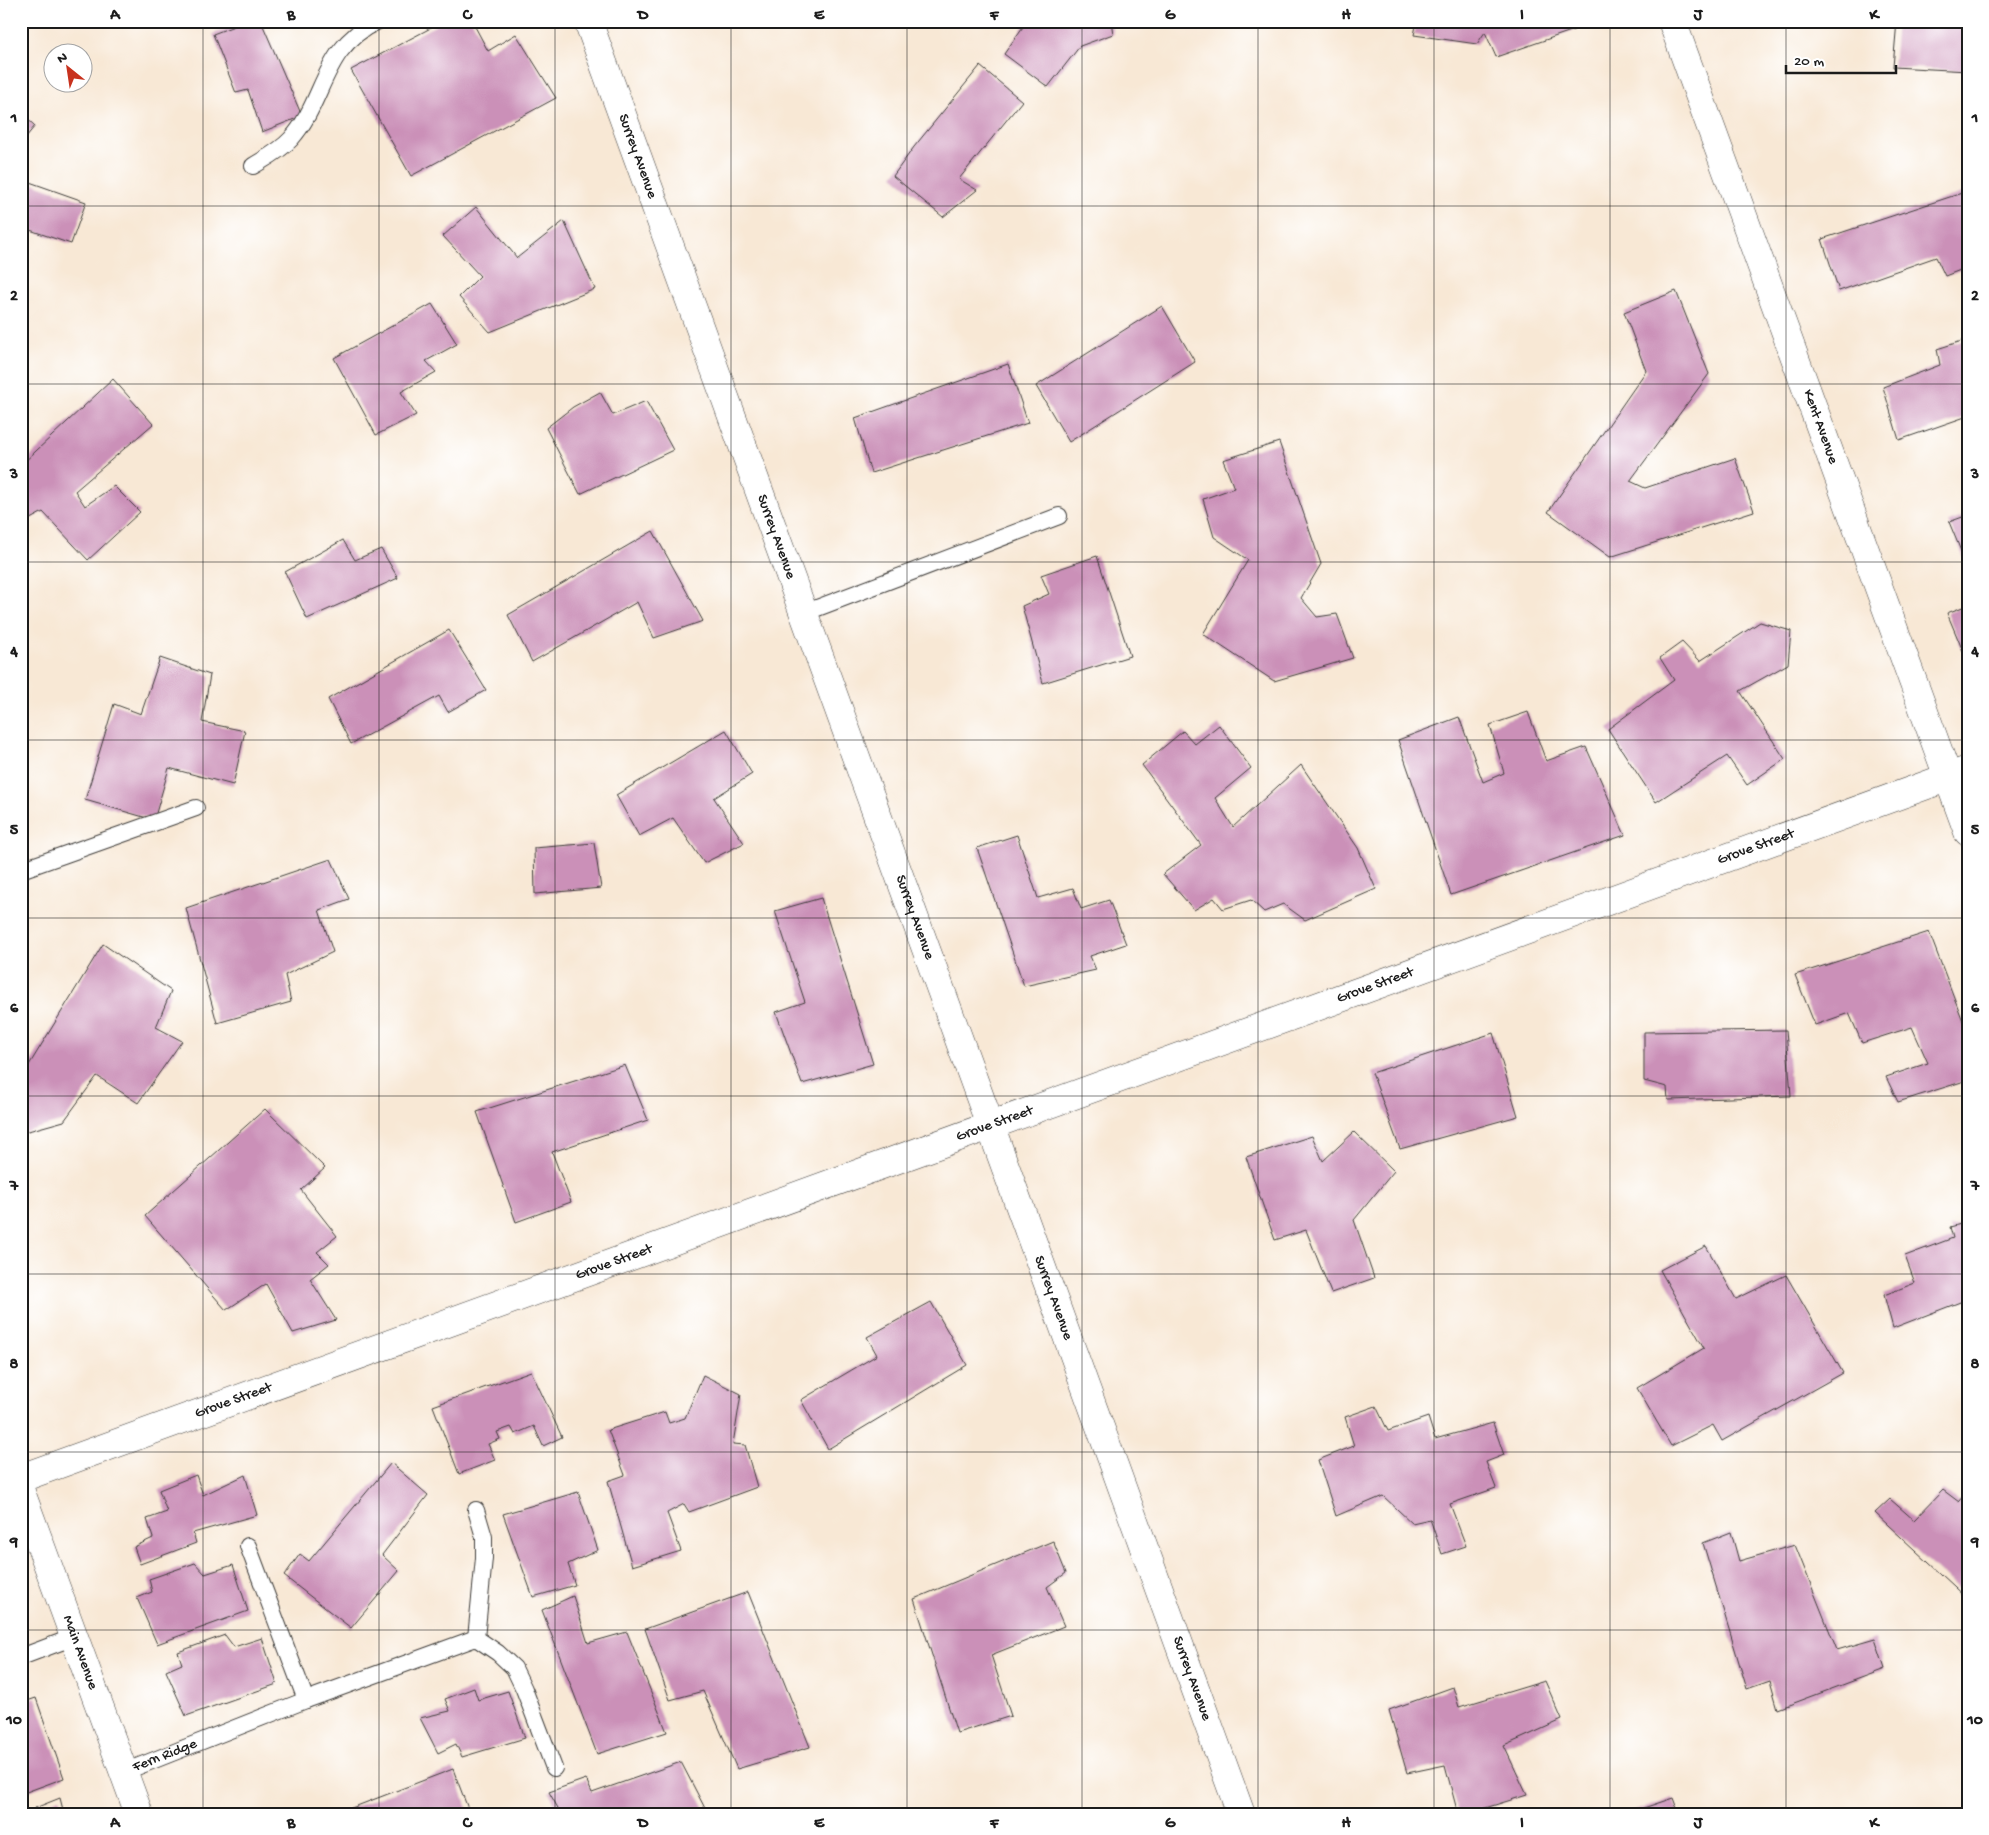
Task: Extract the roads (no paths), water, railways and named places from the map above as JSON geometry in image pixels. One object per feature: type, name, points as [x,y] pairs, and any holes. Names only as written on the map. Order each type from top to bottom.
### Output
[{"type":"street","name":"Surrey Avenue","points":[[588,21],[1241,1814]]},
{"type":"street","name":"Kent Avenue","points":[[1672,21],[1958,774],[1968,832]]},
{"type":"street","name":"Grove Street","points":[[21,1478],[1958,774]]},
{"type":"street","name":"Main Avenue","points":[[21,1492],[139,1814]]},
{"type":"lane","points":[[253,166],[280,150],[291,139],[306,118],[328,69],[337,55],[348,42],[370,24],[378,21]]},
{"type":"lane","points":[[804,614],[1059,516]]},
{"type":"lane","points":[[21,870],[196,808]]},
{"type":"lane","points":[[476,1510],[484,1537],[484,1558],[476,1638],[498,1653],[514,1668],[554,1768]]},
{"type":"lane","points":[[248,1546],[306,1700]]},
{"type":"lane","points":[[21,1657],[74,1637]]},
{"type":"lane","name":"Fern Ridge","points":[[124,1772],[206,1738],[476,1638]]}]
